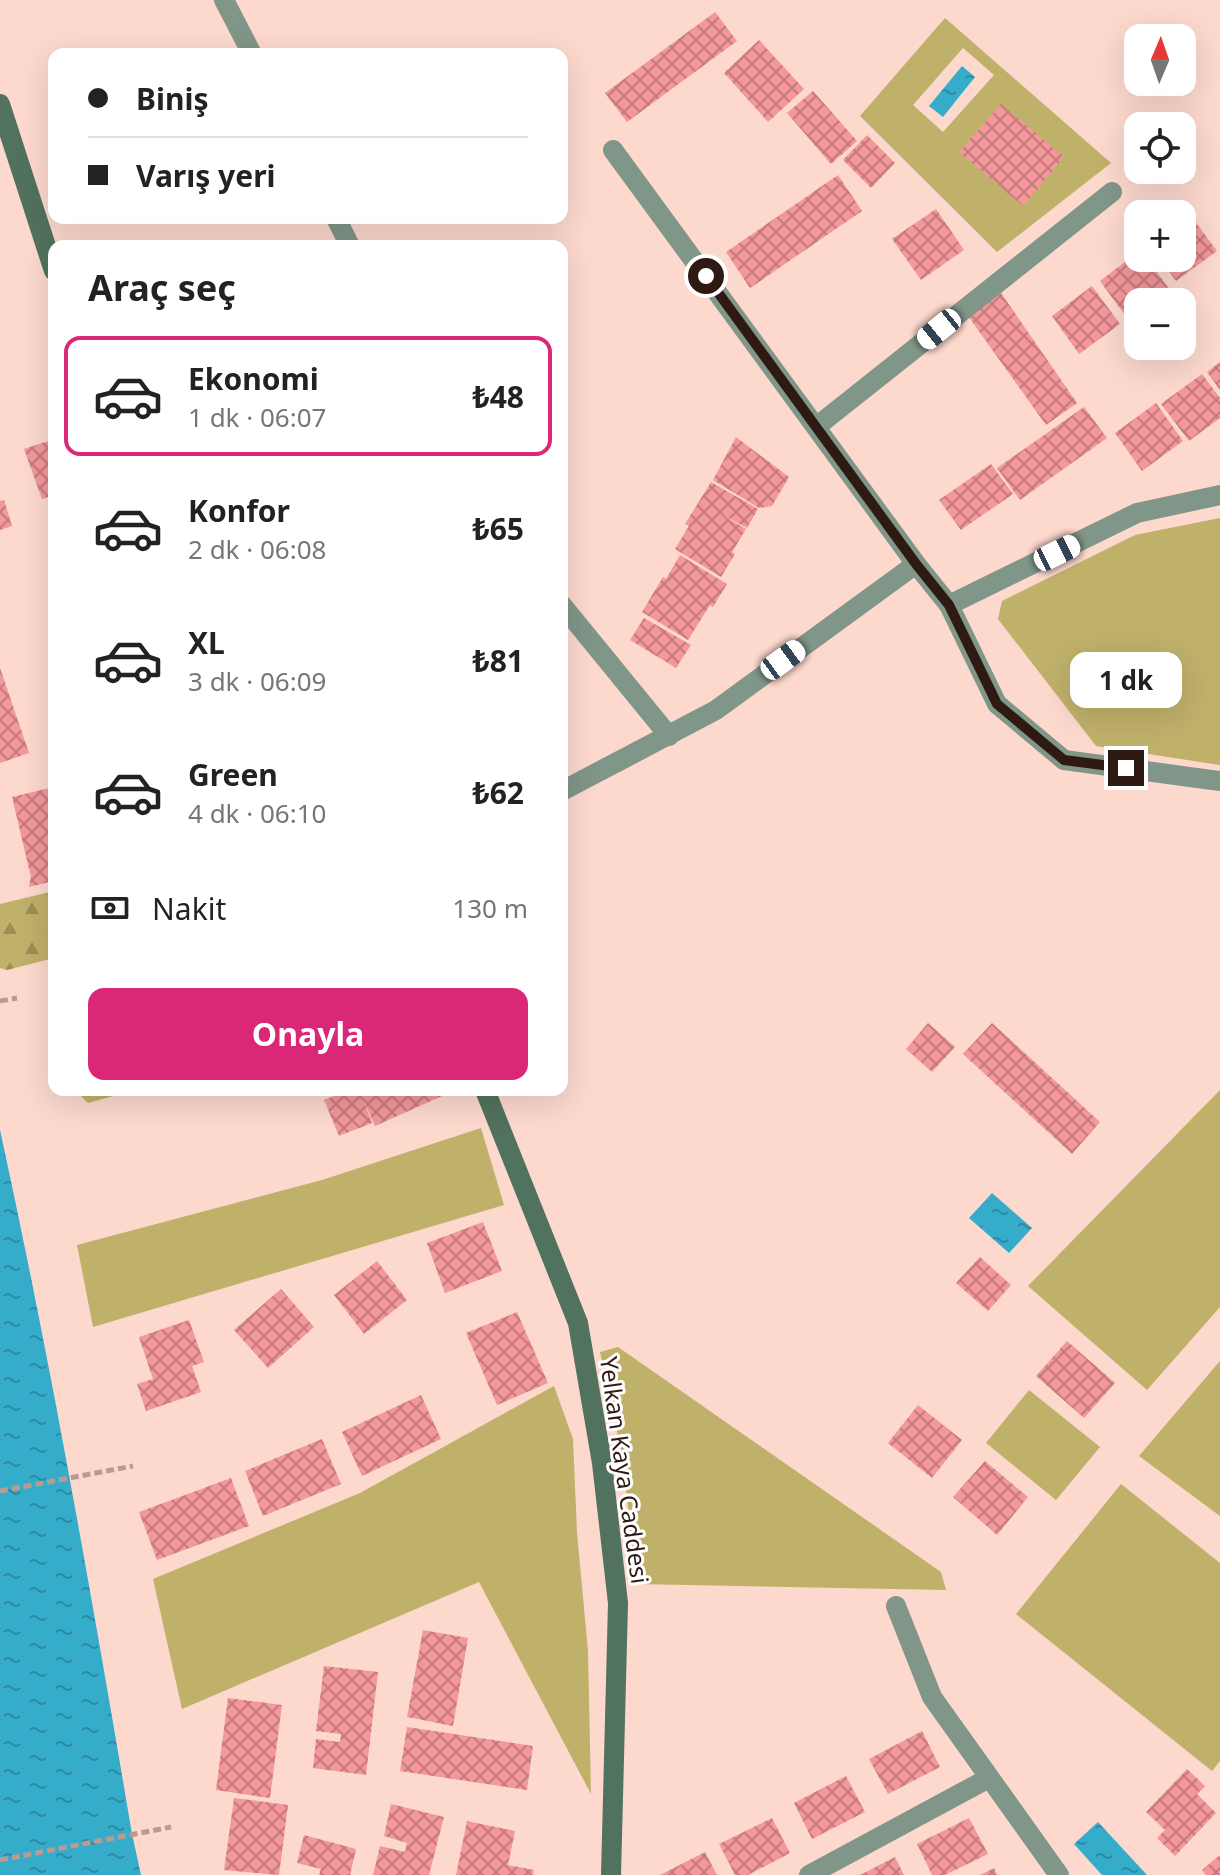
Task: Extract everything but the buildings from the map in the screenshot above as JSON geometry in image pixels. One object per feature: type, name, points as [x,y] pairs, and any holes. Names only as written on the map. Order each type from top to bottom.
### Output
[{"type":"street","points":[[224,0],[249,48]]},
{"type":"street","points":[[0,104],[48,252]]},
{"type":"street","points":[[613,150],[949,605],[997,704],[1064,760],[1220,781]]},
{"type":"street","points":[[816,427],[1112,192]]},
{"type":"street","points":[[949,605],[1137,513],[1220,495]]},
{"type":"street","points":[[568,788],[716,710],[916,564]]},
{"type":"street","points":[[568,612],[669,736]]},
{"type":"street","name":"Yelkan Kaya Caddesi","points":[[487,1096],[578,1323],[602,1463],[618,1603],[611,1875]]},
{"type":"street","points":[[896,1606],[932,1697],[1059,1875]]},
{"type":"street","points":[[809,1875],[989,1778]]},
{"type":"path","points":[[0,1001],[17,998]]},
{"type":"path","points":[[0,1491],[133,1466]]},
{"type":"path","points":[[0,1860],[171,1827]]},
{"type":"green space","points":[[945,18],[1111,163],[997,252],[860,116]],"holes":[[[963,48],[994,75],[943,132],[913,105]]]},
{"type":"green space","points":[[1220,518],[1220,765],[1096,746],[998,619],[1002,601],[1135,535]]},
{"type":"green space","points":[[48,892],[48,960],[7,970],[0,968],[0,904]]},
{"type":"green space","points":[[1220,1090],[1220,1307],[1147,1390],[1028,1286]]},
{"type":"green space","points":[[81,1096],[113,1096],[88,1103]]},
{"type":"green space","points":[[481,1128],[504,1205],[93,1327],[77,1245],[322,1180]]},
{"type":"green space","points":[[618,1347],[941,1572],[946,1590],[636,1584],[623,1459],[600,1352]]},
{"type":"green space","points":[[1220,1361],[1220,1516],[1139,1456]]},
{"type":"green space","points":[[554,1386],[573,1439],[577,1533],[588,1651],[591,1794],[479,1582],[182,1709],[153,1579],[360,1493]]},
{"type":"green space","points":[[1029,1390],[1100,1447],[1056,1500],[986,1443]]},
{"type":"green space","points":[[1121,1484],[1220,1563],[1220,1761],[1212,1771],[1016,1614]]},
{"type":"water","points":[[962,66],[975,77],[943,117],[929,106]]},
{"type":"water","points":[[0,1130],[54,1393],[141,1875],[0,1875]]},
{"type":"water","points":[[992,1193],[1032,1228],[1009,1253],[969,1218]]},
{"type":"water","points":[[1098,1822],[1147,1875],[1102,1875],[1074,1844]]},
{"type":"route","points":[[706,276],[949,605],[997,704],[1064,760],[1126,768]]}]
